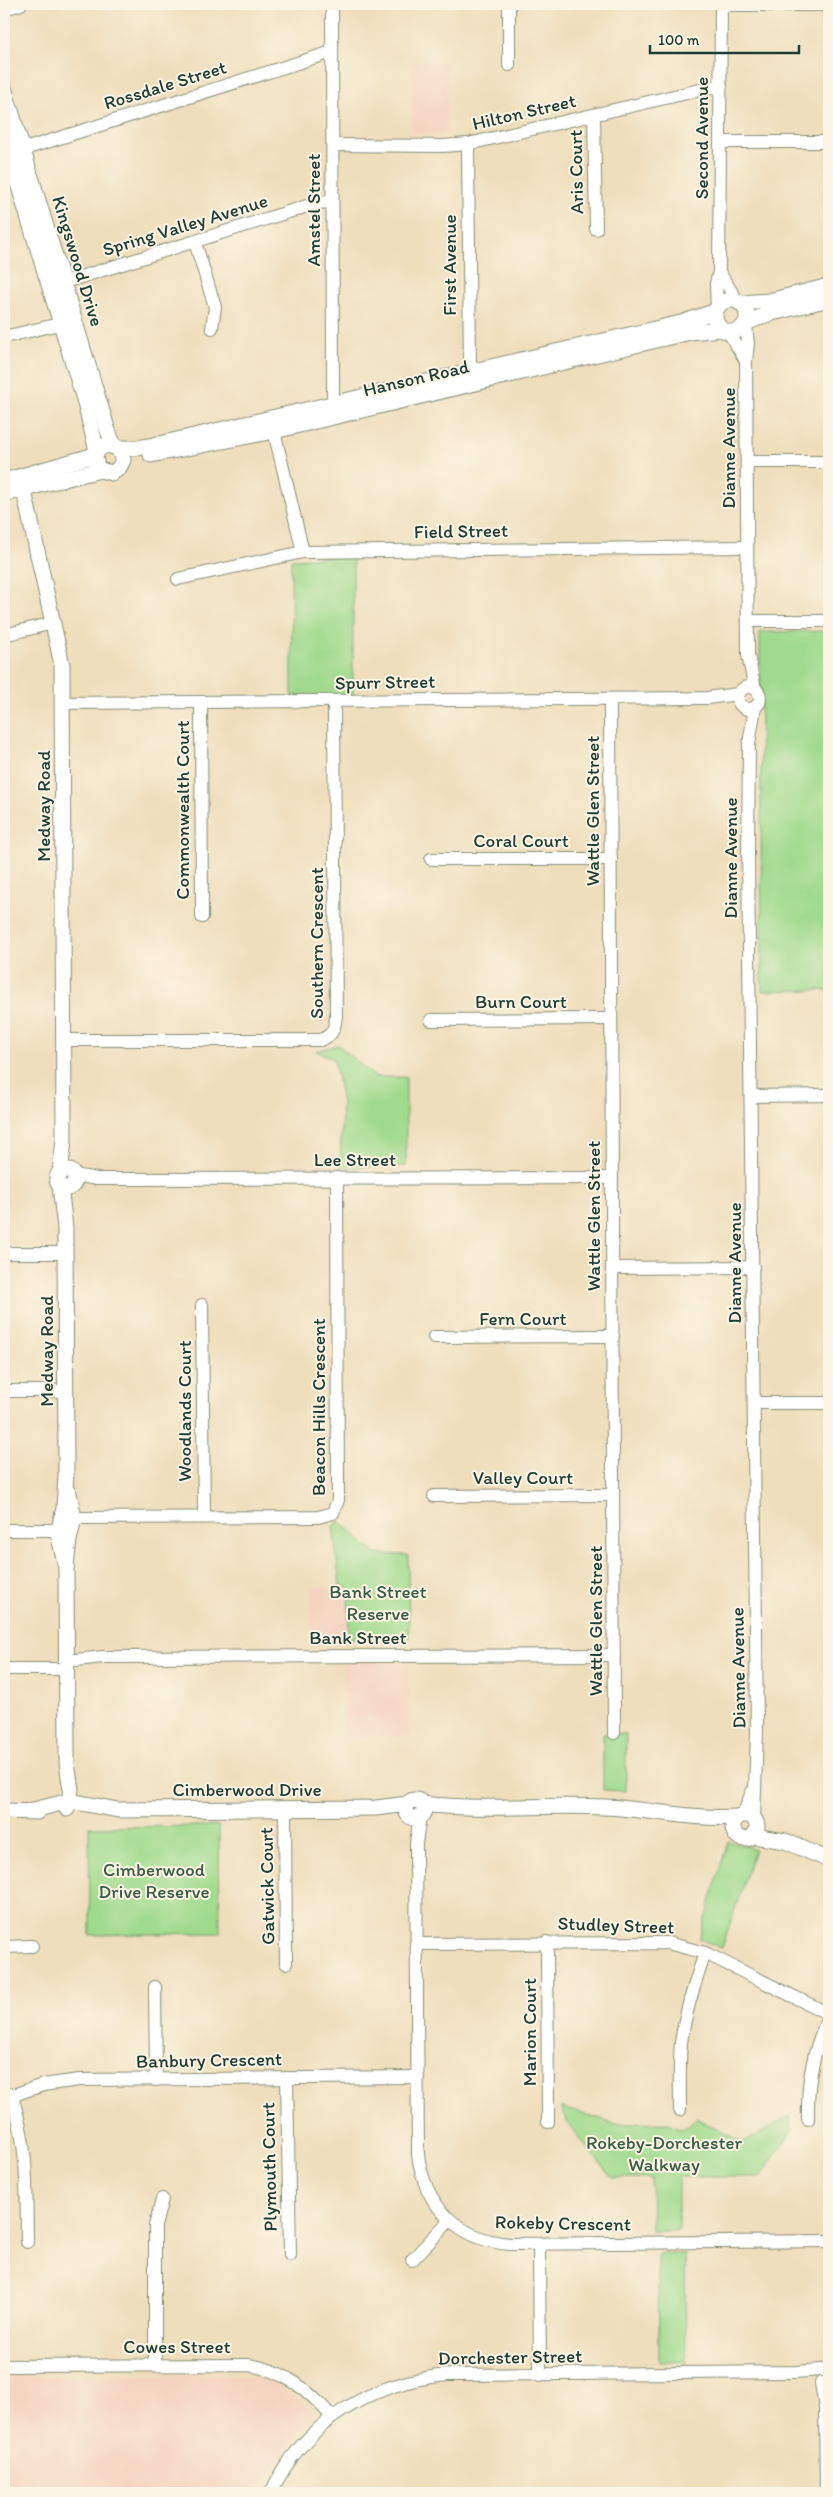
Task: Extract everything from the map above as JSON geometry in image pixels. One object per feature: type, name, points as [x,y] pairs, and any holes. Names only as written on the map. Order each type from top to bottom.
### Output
[{"type":"street","points":[[4,9],[22,4]]},
{"type":"street","name":"Amstel Street","points":[[332,4],[334,410]]},
{"type":"street","points":[[509,4],[509,65]]},
{"type":"street","points":[[721,4],[829,5]]},
{"type":"street","name":"Second Avenue","points":[[716,309],[716,284],[719,272],[721,4]]},
{"type":"street","name":"Rossdale Street","points":[[16,152],[332,52]]},
{"type":"street","name":"Hilton Street","points":[[333,145],[443,146],[468,144],[721,85]]},
{"type":"street","name":"Kingswood Drive","points":[[4,88],[16,152],[91,397],[116,447]]},
{"type":"street","name":"Aris Court","points":[[594,114],[596,229]]},
{"type":"street","name":"Kingswood Drive","points":[[4,138],[16,152]]},
{"type":"street","points":[[720,142],[829,142]]},
{"type":"street","name":"First Avenue","points":[[468,144],[470,378]]},
{"type":"street","name":"Spring Valley Avenue","points":[[57,284],[317,203],[332,202]]},
{"type":"street","points":[[194,242],[215,307],[212,328]]},
{"type":"street","points":[[719,272],[746,310],[746,323]]},
{"type":"street","points":[[829,286],[769,301],[724,302],[716,309],[716,322],[724,331],[738,331],[746,323],[768,314],[829,299]]},
{"type":"street","name":"Hanson Road","points":[[121,465],[138,457],[180,451],[272,425],[470,378],[681,323],[716,309]]},
{"type":"street","points":[[4,338],[68,322]]},
{"type":"street","name":"Dianne Avenue","points":[[746,323],[748,344],[746,361],[748,655],[743,700],[749,744],[758,1756],[749,1822]]},
{"type":"street","name":"Hanson Road","points":[[470,378],[684,334],[724,331]]},
{"type":"street","name":"Dianne Avenue","points":[[724,331],[746,361]]},
{"type":"street","name":"Kingswood Drive","points":[[91,397],[96,453]]},
{"type":"street","points":[[272,425],[302,552]]},
{"type":"street","name":"Hanson Road","points":[[116,447],[149,447],[272,425]]},
{"type":"street","points":[[4,481],[22,483],[100,470],[112,473],[121,465],[122,456],[116,447],[103,446],[96,453],[22,483],[4,494]]},
{"type":"street","points":[[96,453],[95,463],[100,470]]},
{"type":"street","points":[[747,462],[829,462]]},
{"type":"street","name":"Medway Road","points":[[22,483],[62,665],[64,1140],[68,1180],[65,1228],[67,1804]]},
{"type":"street","name":"Field Street","points":[[178,579],[302,552],[747,547]]},
{"type":"street","points":[[748,622],[829,621]]},
{"type":"street","points":[[4,635],[54,623]]},
{"type":"street","name":"Dianne Avenue","points":[[743,700],[760,698],[755,689],[748,655]]},
{"type":"street","name":"Spurr Street","points":[[63,703],[707,698],[743,700],[748,686],[755,689]]},
{"type":"street","name":"Wattle Glen Street","points":[[610,699],[614,1733]]},
{"type":"street","name":"Commonwealth Court","points":[[201,702],[202,917]]},
{"type":"street","name":"Southern Crescent","points":[[64,1040],[320,1040],[329,1038],[335,1028],[336,1015],[334,702]]},
{"type":"street","name":"Coral Court","points":[[431,859],[611,859]]},
{"type":"street","name":"Burn Court","points":[[431,1020],[611,1019]]},
{"type":"street","points":[[752,1096],[829,1095]]},
{"type":"street","name":"Beacon Hills Crescent","points":[[4,1530],[66,1524],[204,1517],[318,1517],[329,1515],[335,1510],[338,1500],[337,1178]]},
{"type":"street","name":"Lee Street","points":[[68,1180],[612,1178]]},
{"type":"street","points":[[4,1253],[65,1253]]},
{"type":"street","points":[[612,1268],[753,1267]]},
{"type":"street","name":"Woodlands Court","points":[[202,1305],[204,1517]]},
{"type":"street","name":"Fern Court","points":[[434,1337],[613,1336]]},
{"type":"street","points":[[4,1391],[66,1390]]},
{"type":"street","points":[[754,1403],[829,1402]]},
{"type":"street","name":"Valley Court","points":[[434,1496],[613,1495]]},
{"type":"street","name":"Bank Street","points":[[4,1669],[103,1657],[614,1655]]},
{"type":"street","name":"Cimberwood Drive","points":[[4,1811],[47,1813],[67,1804],[89,1813],[118,1810],[376,1808],[415,1811],[451,1807],[602,1807],[749,1822],[785,1841],[829,1860]]},
{"type":"street","name":"Gatwick Court","points":[[284,1809],[286,1963]]},
{"type":"street","name":"Rokeby Crescent","points":[[415,1811],[419,2163],[430,2197],[449,2221],[467,2233],[486,2241],[510,2244],[829,2242]]},
{"type":"street","name":"Cimberwood Drive","points":[[697,1817],[746,1839],[749,1822]]},
{"type":"street","name":"Studley Street","points":[[416,1944],[547,1942],[659,1942],[676,1944],[706,1953],[829,2015]]},
{"type":"street","name":"Marion Court","points":[[547,1942],[548,2122]]},
{"type":"street","points":[[4,1947],[32,1946]]},
{"type":"street","points":[[680,2110],[681,2054],[684,2026],[688,2004],[706,1953]]},
{"type":"street","points":[[155,1987],[156,2080]]},
{"type":"street","points":[[808,2119],[811,2065],[818,2038],[829,2015]]},
{"type":"street","name":"Banbury Crescent","points":[[7,2096],[59,2082],[418,2077]]},
{"type":"street","name":"Plymouth Court","points":[[287,2078],[290,2255]]},
{"type":"street","points":[[7,2096],[19,2117],[26,2152],[27,2242]]},
{"type":"street","points":[[155,2364],[155,2226],[162,2199]]},
{"type":"street","points":[[412,2260],[449,2221]]},
{"type":"street","points":[[539,2243],[540,2374]]},
{"type":"street","name":"Cowes Street","points":[[4,2366],[249,2365],[269,2369],[307,2390],[332,2417]]},
{"type":"street","name":"Dorchester Street","points":[[271,2493],[290,2460],[305,2442],[332,2417],[372,2393],[417,2379],[449,2375],[796,2372],[825,2379],[826,2493]]},
{"type":"shaded area","points":[[412,62],[447,62],[447,133],[412,133]]},
{"type":"shaded area","points":[[348,1586],[349,1644],[311,1645],[311,1587]]},
{"type":"shaded area","points":[[409,1661],[409,1736],[343,1737],[343,1662]]},
{"type":"shaded area","points":[[217,2375],[254,2377],[278,2385],[312,2411],[312,2419],[282,2452],[257,2493],[4,2493],[4,2377]]},
{"type":"green space","points":[[353,556],[353,696],[292,696],[291,559]]},
{"type":"green space","points":[[829,631],[829,990],[762,991],[760,632]]},
{"type":"green space","points":[[338,1045],[375,1077],[406,1077],[406,1166],[340,1167],[342,1103],[334,1059],[316,1051]]},
{"type":"green space","name":"Bank Street Reserve","points":[[340,1521],[376,1554],[408,1555],[409,1638],[349,1638],[348,1587],[340,1586],[333,1526]]},
{"type":"green space","points":[[603,1734],[626,1734],[626,1791],[603,1790]]},
{"type":"green space","name":"Cimberwood Drive Reserve","points":[[219,1826],[220,1933],[90,1935],[89,1827]]},
{"type":"green space","points":[[728,1841],[755,1849],[722,1948],[699,1939]]},
{"type":"green space","name":"Rokeby-Dorchester Walkway","points":[[561,2107],[614,2124],[669,2123],[680,2128],[689,2126],[696,2118],[743,2143],[790,2116],[792,2130],[760,2177],[678,2177],[678,2231],[652,2231],[651,2178],[612,2178],[567,2123]]},
{"type":"green space","points":[[658,2254],[685,2254],[686,2362],[659,2362]]}]
